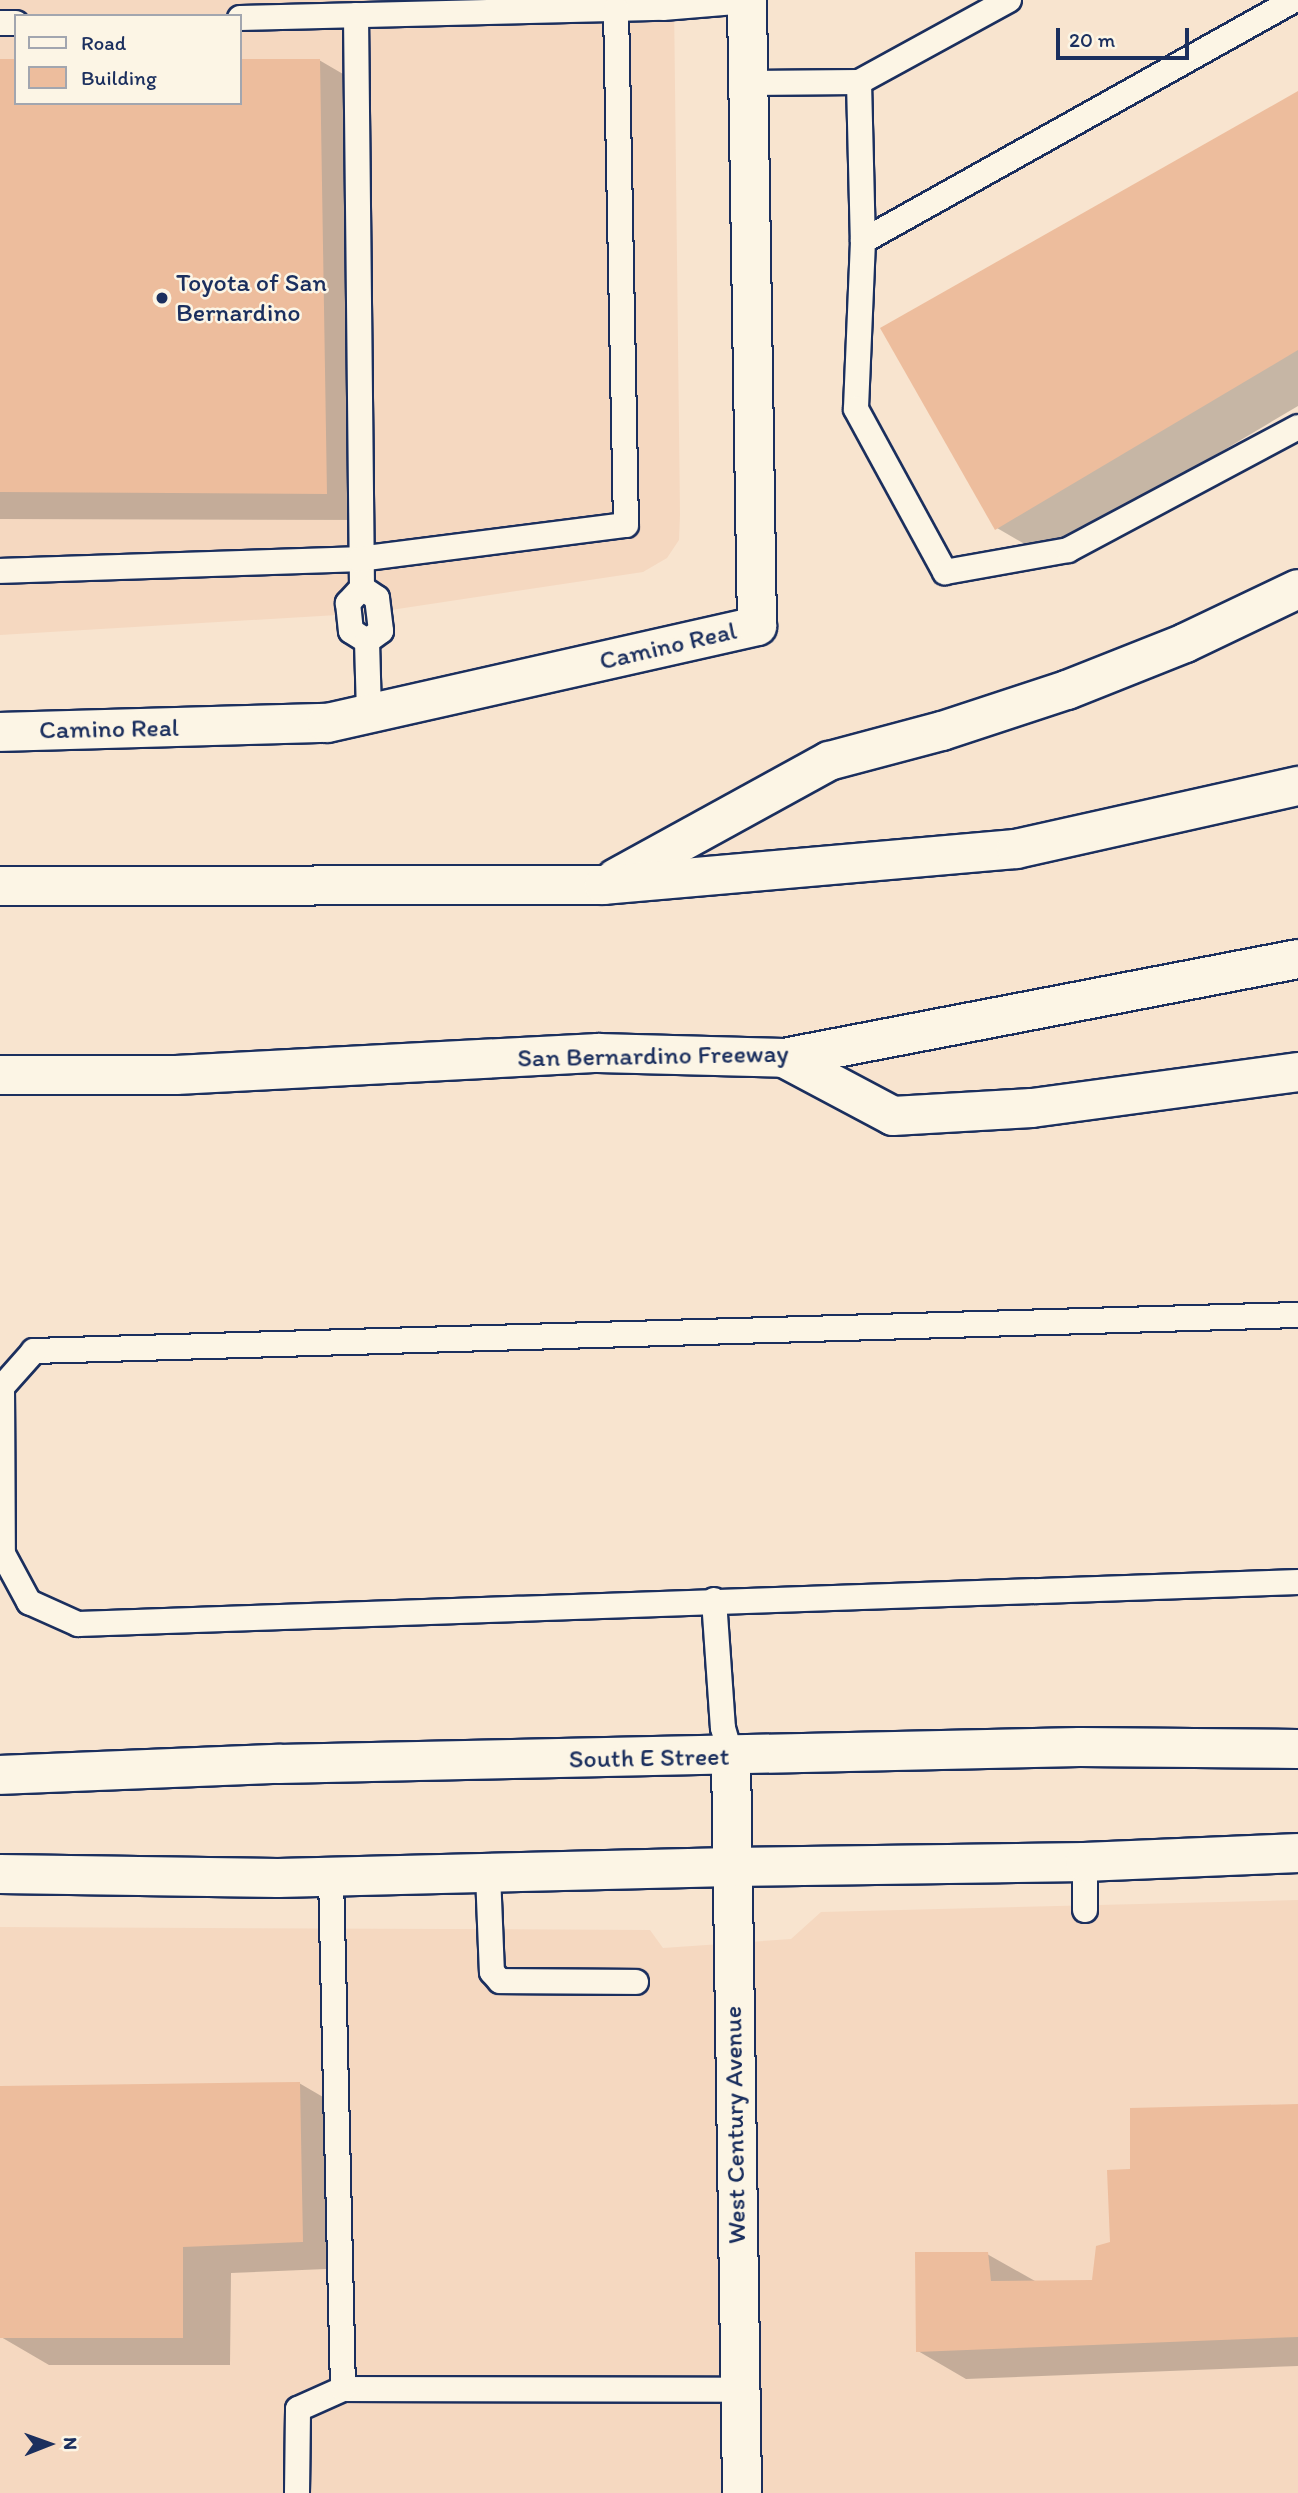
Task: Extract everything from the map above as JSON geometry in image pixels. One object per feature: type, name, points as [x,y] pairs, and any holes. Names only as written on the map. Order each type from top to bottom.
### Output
[{"type":"main road","name":"Camino Real","points":[[0,732],[327,723],[757,626],[747,1]]},
{"type":"main road","points":[[604,885],[829,761],[942,731],[1067,690],[1185,643],[1298,589]]},
{"type":"main road","points":[[0,886],[604,885],[1016,849],[1298,786]]},
{"type":"main road","name":"San Bernardino Freeway","points":[[0,1075],[176,1074],[598,1053],[784,1058],[1298,959]]},
{"type":"main road","points":[[784,1058],[892,1116],[1032,1108],[1298,1072]]},
{"type":"main road","name":"South E Street","points":[[0,1775],[278,1764],[1080,1747],[1298,1749]]},
{"type":"main road","name":"West Century Avenue","points":[[730,1756],[742,2493]]},
{"type":"main road","points":[[0,1874],[331,1877],[1085,1862],[1298,1853]]},
{"type":"lane","points":[[749,83],[859,82],[1009,0]]},
{"type":"lane","points":[[863,241],[1295,0]]},
{"type":"lane","points":[[242,18],[616,9],[747,1]]},
{"type":"lane","points":[[0,571],[359,559],[626,525],[616,9]]},
{"type":"lane","points":[[356,15],[359,559],[362,588],[377,598],[381,631],[367,641],[369,714]]},
{"type":"lane","points":[[859,82],[863,241],[856,410],[945,572],[1068,550],[1298,427]]},
{"type":"lane","points":[[1298,1315],[34,1351],[2,1387],[3,1554],[29,1602],[78,1624],[714,1600],[1298,1582]]},
{"type":"lane","points":[[714,1600],[723,1728],[730,1756]]},
{"type":"lane","points":[[1085,1862],[1085,1910]]},
{"type":"lane","points":[[488,1874],[492,1972],[500,1982],[636,1982]]},
{"type":"lane","points":[[331,1877],[344,2389]]},
{"type":"lane","points":[[297,2493],[298,2409],[344,2389],[740,2390]]},
{"type":"shaded area","points":[[0,0],[674,0],[679,540],[667,558],[643,572],[371,613],[0,635]]},
{"type":"shaded area","points":[[1298,1900],[1298,2493],[0,2493],[0,1927],[650,1930],[663,1948],[791,1939],[821,1912]]},
{"type":"building","name":"Toyota of San Bernardino","points":[[0,59],[14,59],[14,105],[242,105],[242,59],[320,59],[327,494],[0,492]]},
{"type":"building","points":[[1298,91],[1298,350],[995,530],[880,328]]},
{"type":"building","points":[[300,2082],[303,2242],[183,2247],[183,2338],[0,2338],[0,2086]]},
{"type":"building","points":[[1298,2104],[1298,2337],[916,2352],[915,2252],[988,2252],[991,2281],[1092,2280],[1096,2246],[1110,2242],[1107,2170],[1130,2169],[1130,2108]]},
{"type":"place","name":"Toyota of San Bernardino","points":[[162,298]]}]
